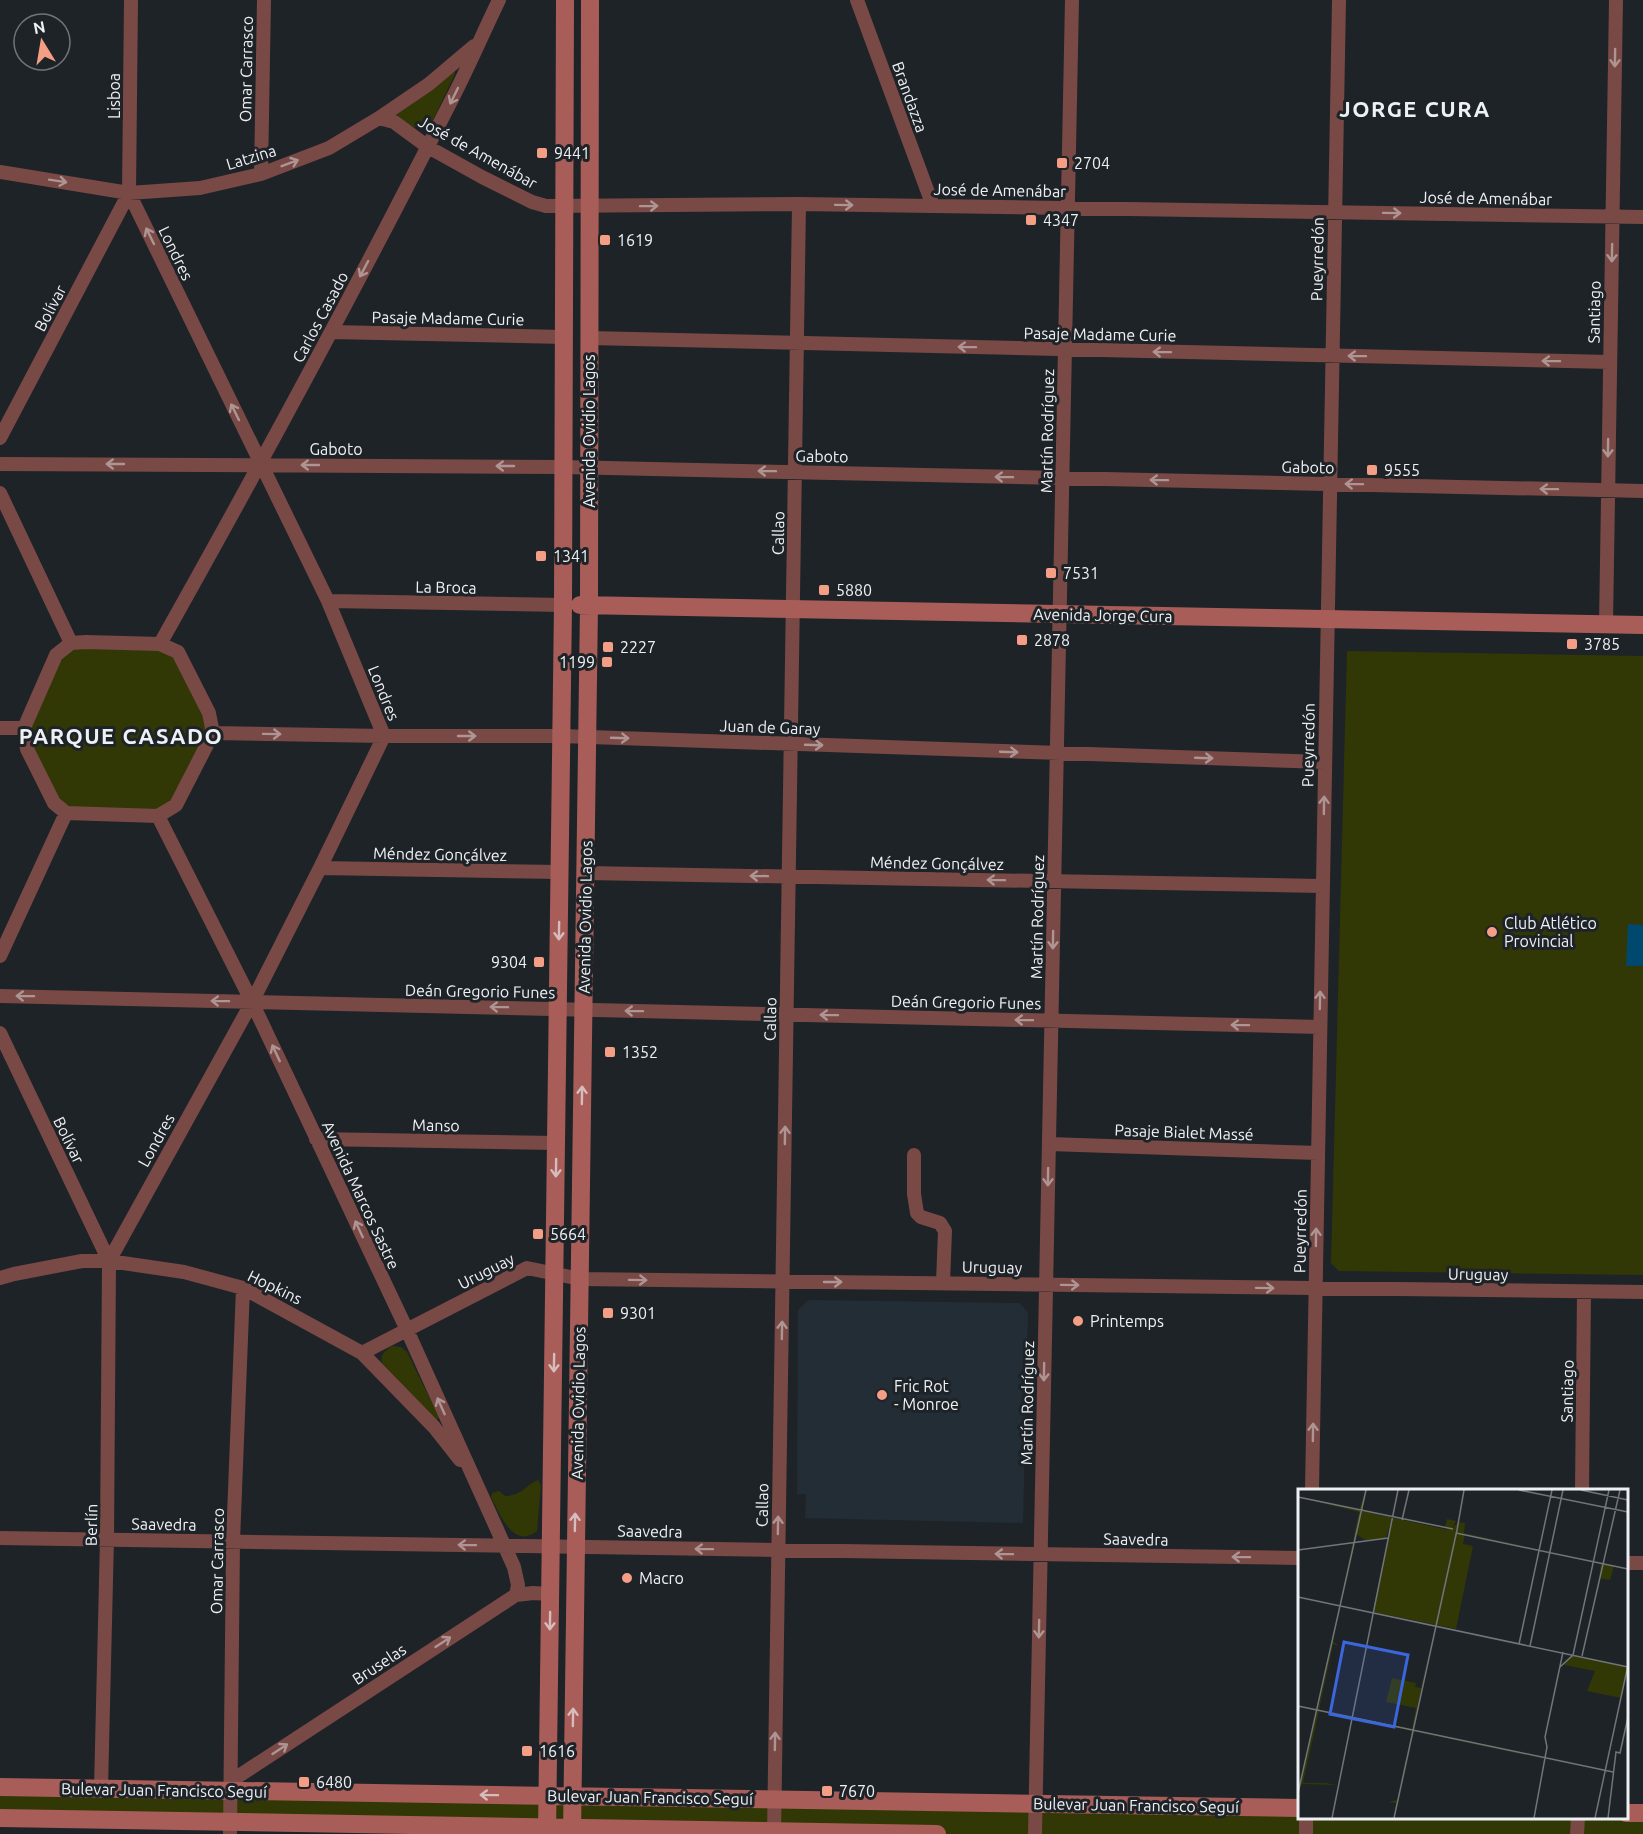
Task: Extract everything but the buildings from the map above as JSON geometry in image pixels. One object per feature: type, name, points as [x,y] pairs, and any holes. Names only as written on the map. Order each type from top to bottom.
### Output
[{"type":"main road","name":"Avenida Ovidio Lagos","points":[[572,1831],[590,606],[590,0]]},
{"type":"main road","name":"Avenida Ovidio Lagos","points":[[547,1831],[563,605],[564,1]]},
{"type":"main road","name":"Avenida Jorge Cura","points":[[563,605],[1643,625]]},
{"type":"main road","name":"Bulevar Juan Francisco Seguí","points":[[0,1787],[102,1789],[231,1786],[548,1796],[1298,1808]]},
{"type":"main road","name":"Bulevar Juan Francisco Seguí","points":[[0,1818],[230,1828],[937,1834]]},
{"type":"street","name":"Lisboa","points":[[129,193],[131,0]]},
{"type":"street","name":"Omar Carrasco","points":[[261,174],[264,0]]},
{"type":"street","name":"Carlos Casado","points":[[160,644],[331,332],[428,147],[499,0]]},
{"type":"street","name":"Brandazza","points":[[857,0],[933,206]]},
{"type":"street","name":"Martín Rodríguez","points":[[1035,1834],[1072,0]]},
{"type":"street","name":"Pueyrredón","points":[[1312,1489],[1339,0]]},
{"type":"street","name":"Santiago","points":[[1606,624],[1616,0]]},
{"type":"street","name":"Latzina","points":[[0,172],[129,193],[200,188],[261,174],[329,148],[379,118],[429,84],[478,43]]},
{"type":"street","name":"José de Amenábar","points":[[379,118],[394,122],[428,147],[532,202],[546,206],[800,204],[1643,217]]},
{"type":"street","name":"Bolívar","points":[[0,438],[129,193]]},
{"type":"street","name":"Londres","points":[[109,1261],[252,1002],[384,736],[328,601],[129,193]]},
{"type":"street","name":"Callao","points":[[774,1833],[800,204]]},
{"type":"street","name":"Pasaje Madame Curie","points":[[331,332],[564,337]]},
{"type":"street","name":"Pasaje Madame Curie","points":[[589,338],[1610,362]]},
{"type":"street","name":"Gaboto","points":[[0,464],[589,467],[1643,491]]},
{"type":"street","points":[[0,493],[71,643]]},
{"type":"street","name":"La Broca","points":[[328,601],[563,605]]},
{"type":"street","points":[[71,643],[160,644],[178,652],[209,713],[213,733],[176,805],[158,816],[66,813],[54,803],[27,749],[24,728],[56,656],[71,643]]},
{"type":"street","points":[[0,728],[24,728]]},
{"type":"street","name":"Juan de Garay","points":[[213,733],[561,736],[1324,762]]},
{"type":"street","points":[[0,956],[66,813]]},
{"type":"street","name":"Avenida Marcos Sastre","points":[[158,816],[252,1002],[407,1330],[514,1567],[519,1585],[516,1595]]},
{"type":"street","name":"Méndez Gonçálvez","points":[[320,868],[560,872]]},
{"type":"street","name":"Méndez Gonçálvez","points":[[586,873],[1322,886]]},
{"type":"street","name":"Deán Gregorio Funes","points":[[0,996],[1320,1027]]},
{"type":"street","name":"Bolívar","points":[[0,1033],[109,1261]]},
{"type":"street","name":"Manso","points":[[316,1139],[556,1143]]},
{"type":"street","name":"Pasaje Bialet Massé","points":[[1049,1144],[1318,1153]]},
{"type":"street","points":[[914,1155],[914,1194],[917,1213],[921,1217],[940,1223],[945,1231],[942,1283]]},
{"type":"street","name":"Hopkins","points":[[0,1278],[82,1262],[109,1261],[184,1272],[243,1288],[362,1353],[434,1427],[474,1479]]},
{"type":"street","name":"Berlín","points":[[102,1789],[109,1261]]},
{"type":"street","name":"Uruguay","points":[[362,1353],[527,1268],[580,1279],[1643,1292]]},
{"type":"street","name":"Omar Carrasco","points":[[230,1828],[233,1542],[243,1288]]},
{"type":"street","name":"Santiago","points":[[1582,1489],[1584,1292]]},
{"type":"street","name":"Saavedra","points":[[0,1538],[1298,1558]]},
{"type":"street","points":[[516,1595],[550,1594]]},
{"type":"street","name":"Bruselas","points":[[231,1786],[516,1595]]},
{"type":"street","points":[[1577,1834],[1578,1819]]},
{"type":"shaded area","name":"Fric Rot - Monroe","points":[[808,1300],[1020,1303],[1028,1313],[1023,1523],[805,1518],[806,1494],[797,1494],[798,1310]]},
{"type":"green space","points":[[454,71],[455,74],[431,124],[418,128],[397,119],[396,115]]},
{"type":"green space","points":[[71,643],[178,652],[213,733],[176,805],[158,816],[66,813],[27,749],[31,711]]},
{"type":"green space","name":"Club Atlético Provincial","points":[[1347,651],[1643,656],[1643,1275],[1339,1271],[1331,1263]]},
{"type":"green space","points":[[392,1346],[401,1347],[407,1352],[438,1419],[435,1419],[382,1363],[382,1355]]},
{"type":"green space","points":[[538,1480],[541,1485],[537,1531],[529,1536],[521,1536],[508,1528],[491,1497],[492,1493],[499,1491],[505,1496],[511,1496]]},
{"type":"green space","points":[[0,1787],[1298,1808],[1298,1819],[1628,1819],[1643,1813],[1643,1834],[937,1834],[0,1818]]},
{"type":"water","points":[[1628,924],[1643,925],[1643,966],[1626,966]]},
{"type":"place","name":"9441","points":[[542,153]]},
{"type":"place","name":"2704","points":[[1062,163]]},
{"type":"place","name":"4347","points":[[1031,220]]},
{"type":"place","name":"1619","points":[[605,240]]},
{"type":"place","name":"9555","points":[[1372,470]]},
{"type":"place","name":"1341","points":[[541,556]]},
{"type":"place","name":"7531","points":[[1051,573]]},
{"type":"place","name":"5880","points":[[824,590]]},
{"type":"place","name":"2878","points":[[1022,640]]},
{"type":"place","name":"3785","points":[[1572,644]]},
{"type":"place","name":"2227","points":[[608,647]]},
{"type":"place","name":"1199","points":[[607,662]]},
{"type":"place","name":"Club Atlético Provincial","points":[[1492,932]]},
{"type":"place","name":"9304","points":[[539,962]]},
{"type":"place","name":"1352","points":[[610,1052]]},
{"type":"place","name":"5664","points":[[538,1234]]},
{"type":"place","name":"9301","points":[[608,1313]]},
{"type":"place","name":"Printemps","points":[[1078,1321]]},
{"type":"place","name":"Fric Rot - Monroe","points":[[882,1395]]},
{"type":"place","name":"Macro","points":[[627,1578]]},
{"type":"place","name":"1616","points":[[527,1751]]},
{"type":"place","name":"6480","points":[[304,1782]]},
{"type":"place","name":"7670","points":[[827,1791]]},
{"type":"district","name":"JORGE CURA","points":[[1415,108]]},
{"type":"district","name":"PARQUE CASADO","points":[[121,735]]}]
